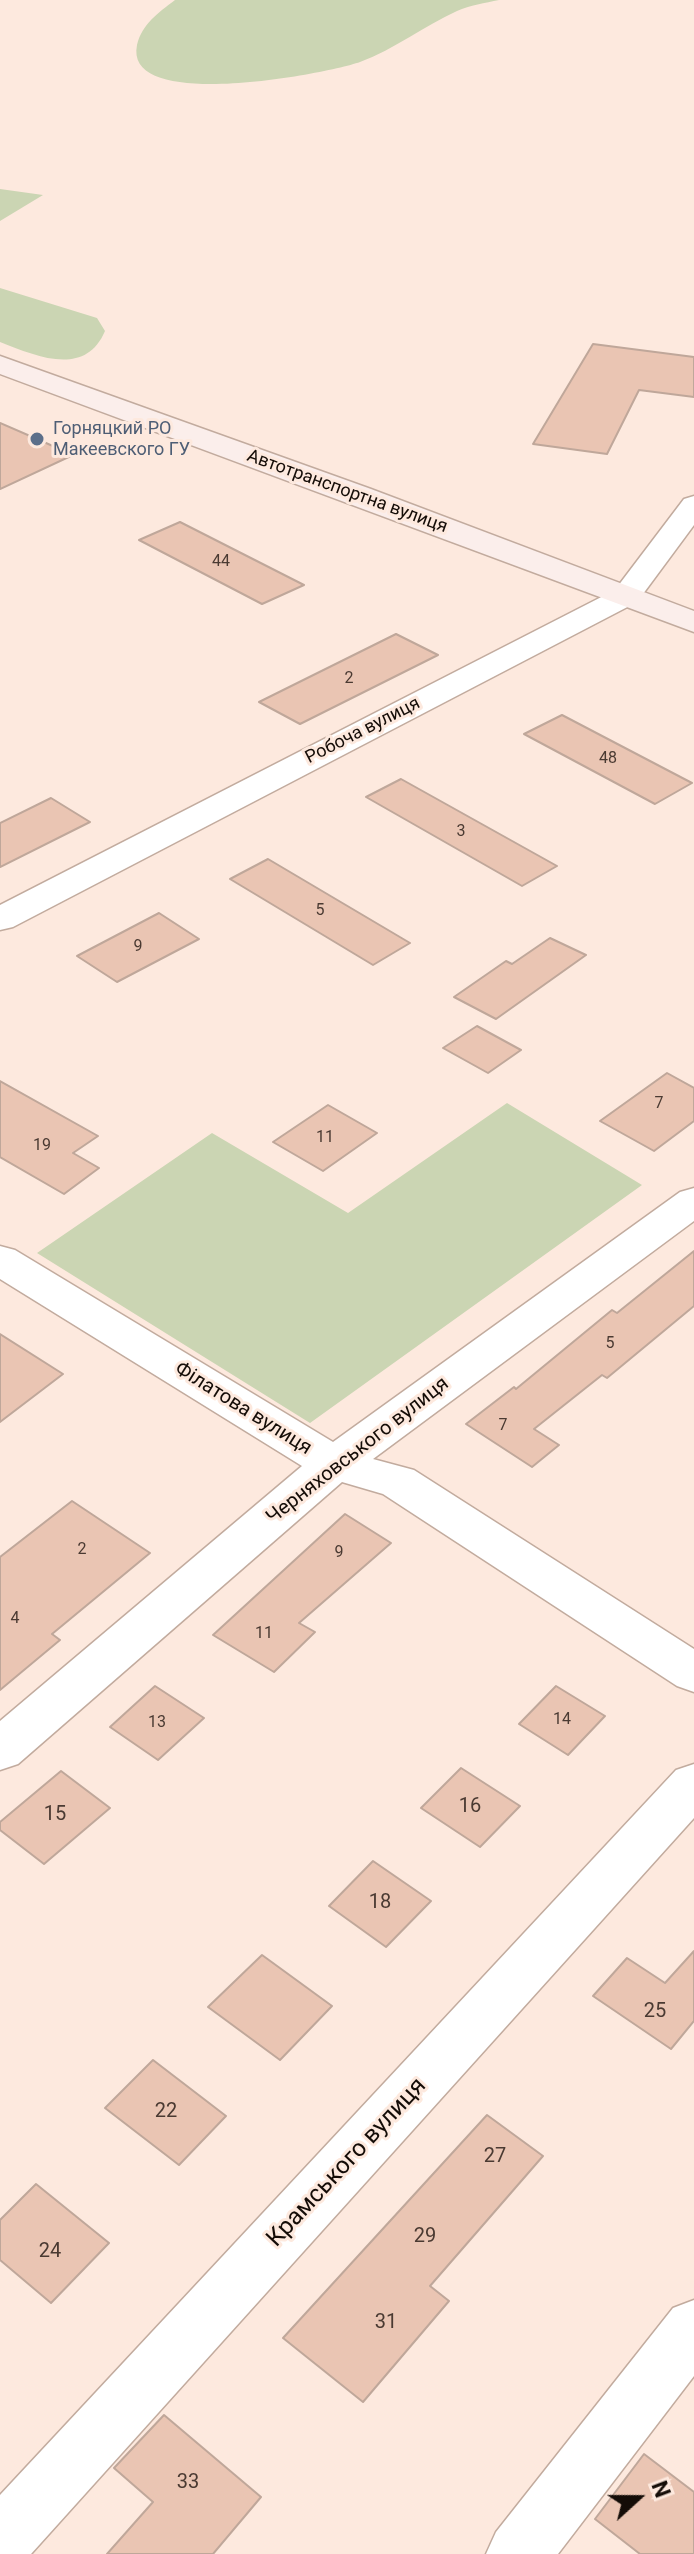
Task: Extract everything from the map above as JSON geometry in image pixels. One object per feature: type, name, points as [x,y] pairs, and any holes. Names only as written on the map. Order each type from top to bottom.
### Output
[{"type":"main road","name":"Автотранспортна вулиця","points":[[0,364],[694,622]]},
{"type":"street","name":"Робоча вулиця","points":[[0,919],[626,596],[686,520],[694,505]]},
{"type":"street","name":"Черняховського вулиця","points":[[0,1750],[334,1464],[694,1201]]},
{"type":"street","name":"Філатова вулиця","points":[[3,1266],[334,1464],[398,1482],[694,1673]]},
{"type":"street","name":"Крамського вулиця","points":[[0,2541],[694,1784]]},
{"type":"street","points":[[518,2554],[694,2328]]},
{"type":"green space","points":[[175,0],[499,0],[457,11],[360,62],[309,74],[230,84],[161,78],[141,66],[137,45],[143,31]]},
{"type":"green space","points":[[0,189],[43,195],[0,221]]},
{"type":"green space","points":[[0,288],[97,318],[105,331],[96,346],[85,355],[72,359],[44,357],[0,342]]},
{"type":"green space","points":[[507,1103],[642,1185],[310,1423],[37,1253],[212,1133],[348,1213]]},
{"type":"building","points":[[593,344],[694,357],[694,397],[639,390],[607,454],[533,444]]},
{"type":"building","points":[[0,423],[37,439],[73,455],[0,489]]},
{"type":"building","points":[[180,522],[304,585],[262,604],[139,540]]},
{"type":"building","points":[[396,634],[438,655],[300,724],[259,702]]},
{"type":"building","points":[[562,715],[692,783],[655,804],[524,734]]},
{"type":"building","points":[[401,779],[557,866],[522,886],[366,797]]},
{"type":"building","points":[[51,798],[90,822],[0,867],[0,823]]},
{"type":"building","points":[[268,859],[410,943],[373,965],[230,879]]},
{"type":"building","points":[[159,913],[199,939],[117,982],[77,956]]},
{"type":"building","points":[[550,938],[586,955],[496,1019],[454,997],[506,961],[512,964]]},
{"type":"building","points":[[477,1026],[521,1050],[488,1073],[443,1048]]},
{"type":"building","points":[[667,1073],[694,1088],[694,1121],[654,1151],[600,1121]]},
{"type":"building","points":[[0,1081],[98,1136],[73,1153],[99,1168],[64,1194],[0,1157]]},
{"type":"building","points":[[328,1105],[377,1133],[323,1171],[273,1142]]},
{"type":"building","points":[[694,1251],[694,1306],[607,1378],[602,1375],[534,1429],[559,1445],[532,1467],[466,1424],[514,1387],[516,1389],[612,1310],[617,1313]]},
{"type":"building","points":[[0,1334],[63,1374],[0,1422]]},
{"type":"building","points":[[72,1501],[150,1553],[52,1634],[60,1640],[0,1690],[0,1557]]},
{"type":"building","points":[[345,1514],[391,1543],[299,1623],[315,1632],[274,1672],[213,1635]]},
{"type":"building","points":[[155,1686],[204,1718],[158,1760],[110,1727]]},
{"type":"building","points":[[556,1686],[605,1716],[568,1755],[519,1724]]},
{"type":"building","points":[[461,1768],[520,1806],[480,1847],[421,1808]]},
{"type":"building","points":[[61,1771],[110,1808],[44,1864],[0,1830],[0,1822]]},
{"type":"building","points":[[373,1861],[431,1901],[386,1947],[329,1906]]},
{"type":"building","points":[[694,1951],[694,2021],[671,2049],[593,1996],[627,1958],[665,1983]]},
{"type":"building","points":[[262,1955],[332,2006],[280,2060],[208,2007]]},
{"type":"building","points":[[153,2060],[226,2116],[179,2165],[105,2108]]},
{"type":"building","points":[[487,2115],[543,2156],[430,2286],[449,2301],[363,2402],[283,2338]]},
{"type":"building","points":[[36,2184],[109,2243],[51,2303],[0,2260],[0,2220]]},
{"type":"building","points":[[164,2415],[261,2497],[213,2554],[107,2554],[153,2502],[114,2468]]},
{"type":"building","points":[[644,2454],[694,2492],[694,2554],[640,2554],[595,2519]]},
{"type":"place","name":"Горняцкий РО Макеевского ГУ","points":[[37,439]]}]
